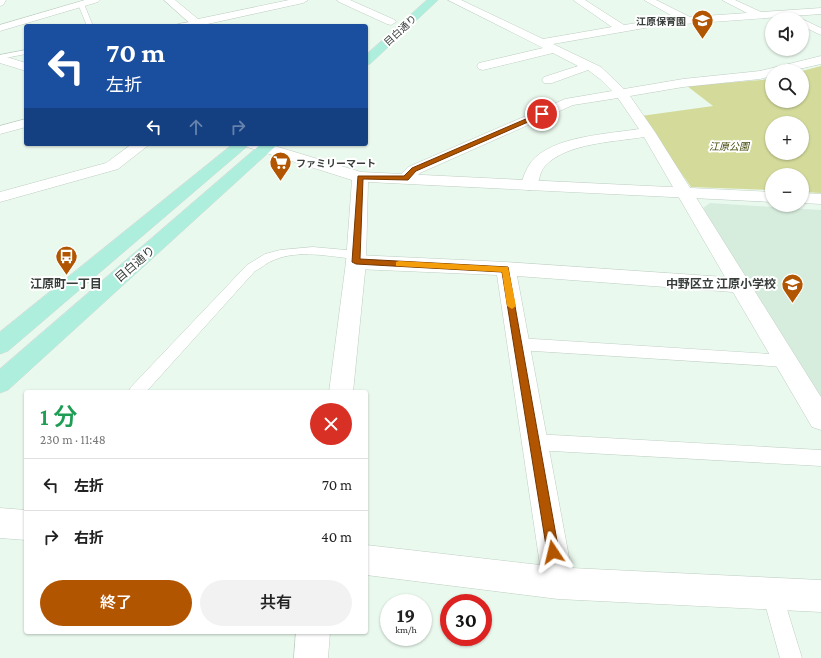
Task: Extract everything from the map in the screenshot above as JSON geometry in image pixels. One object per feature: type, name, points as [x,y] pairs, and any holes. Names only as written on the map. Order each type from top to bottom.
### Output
[{"type":"main road","name":"目白通り","points":[[368,59],[433,0]]},
{"type":"main road","name":"目白通り","points":[[381,30],[401,13]]},
{"type":"main road","name":"目白通り","points":[[0,345],[240,146]]},
{"type":"main road","name":"目白通り","points":[[0,383],[262,146]]},
{"type":"street","points":[[170,0],[198,24],[303,0]]},
{"type":"street","points":[[342,0],[391,22]]},
{"type":"street","points":[[578,0],[622,29]]},
{"type":"street","points":[[649,0],[687,20]]},
{"type":"street","points":[[727,0],[760,16]]},
{"type":"street","points":[[0,28],[88,1]]},
{"type":"street","points":[[464,1],[589,66],[607,78],[621,93],[648,132],[821,419]]},
{"type":"street","points":[[798,12],[821,10]]},
{"type":"street","points":[[483,66],[548,46],[622,29],[656,23],[687,20],[765,15]]},
{"type":"street","points":[[809,26],[821,32]]},
{"type":"street","points":[[0,58],[24,66]]},
{"type":"street","points":[[804,64],[821,60]]},
{"type":"street","points":[[548,80],[589,66]]},
{"type":"street","points":[[406,178],[414,170],[570,102],[683,83],[765,73]]},
{"type":"street","points":[[0,130],[24,124]]},
{"type":"street","points":[[529,185],[537,165],[548,154],[568,146],[648,132]]},
{"type":"street","points":[[0,197],[112,166],[139,146]]},
{"type":"street","points":[[262,146],[360,177],[406,178],[765,197]]},
{"type":"street","points":[[341,390],[356,258],[360,177]]},
{"type":"street","points":[[809,198],[821,199]]},
{"type":"street","points":[[356,258],[741,285]]},
{"type":"street","points":[[506,269],[558,583]]},
{"type":"street","points":[[368,560],[558,583],[821,596]]},
{"type":"street","points":[[311,658],[314,634]]},
{"type":"lane","points":[[88,1],[90,24]]},
{"type":"lane","points":[[0,58],[24,52]]},
{"type":"lane","points":[[138,390],[250,268],[269,257],[287,252],[307,251],[356,258]]},
{"type":"lane","points":[[518,344],[786,361]]},
{"type":"lane","points":[[534,442],[821,458]]},
{"type":"lane","points":[[772,593],[791,658]]},
{"type":"shaded area","name":"中野区立 江原小学校","points":[[710,203],[765,206],[765,212],[809,212],[809,209],[821,210],[821,398],[703,208]]},
{"type":"green space","name":"江原公園","points":[[821,66],[821,193],[809,192],[809,168],[765,168],[765,190],[691,187],[641,116],[713,106],[687,86],[765,80],[765,108],[809,108],[809,69]]},
{"type":"slow traffic","points":[[399,264],[506,269],[512,306]]},
{"type":"place","name":"江原保育園","points":[[702,40]]},
{"type":"place","name":"ファミリーマート","points":[[281,182]]},
{"type":"place","name":"江原町一丁目","points":[[66,276]]},
{"type":"place","name":"中野区立 江原小学校","points":[[792,304]]},
{"type":"route","points":[[542,114],[414,170],[406,178],[360,177],[356,262],[506,269],[553,552]]}]
